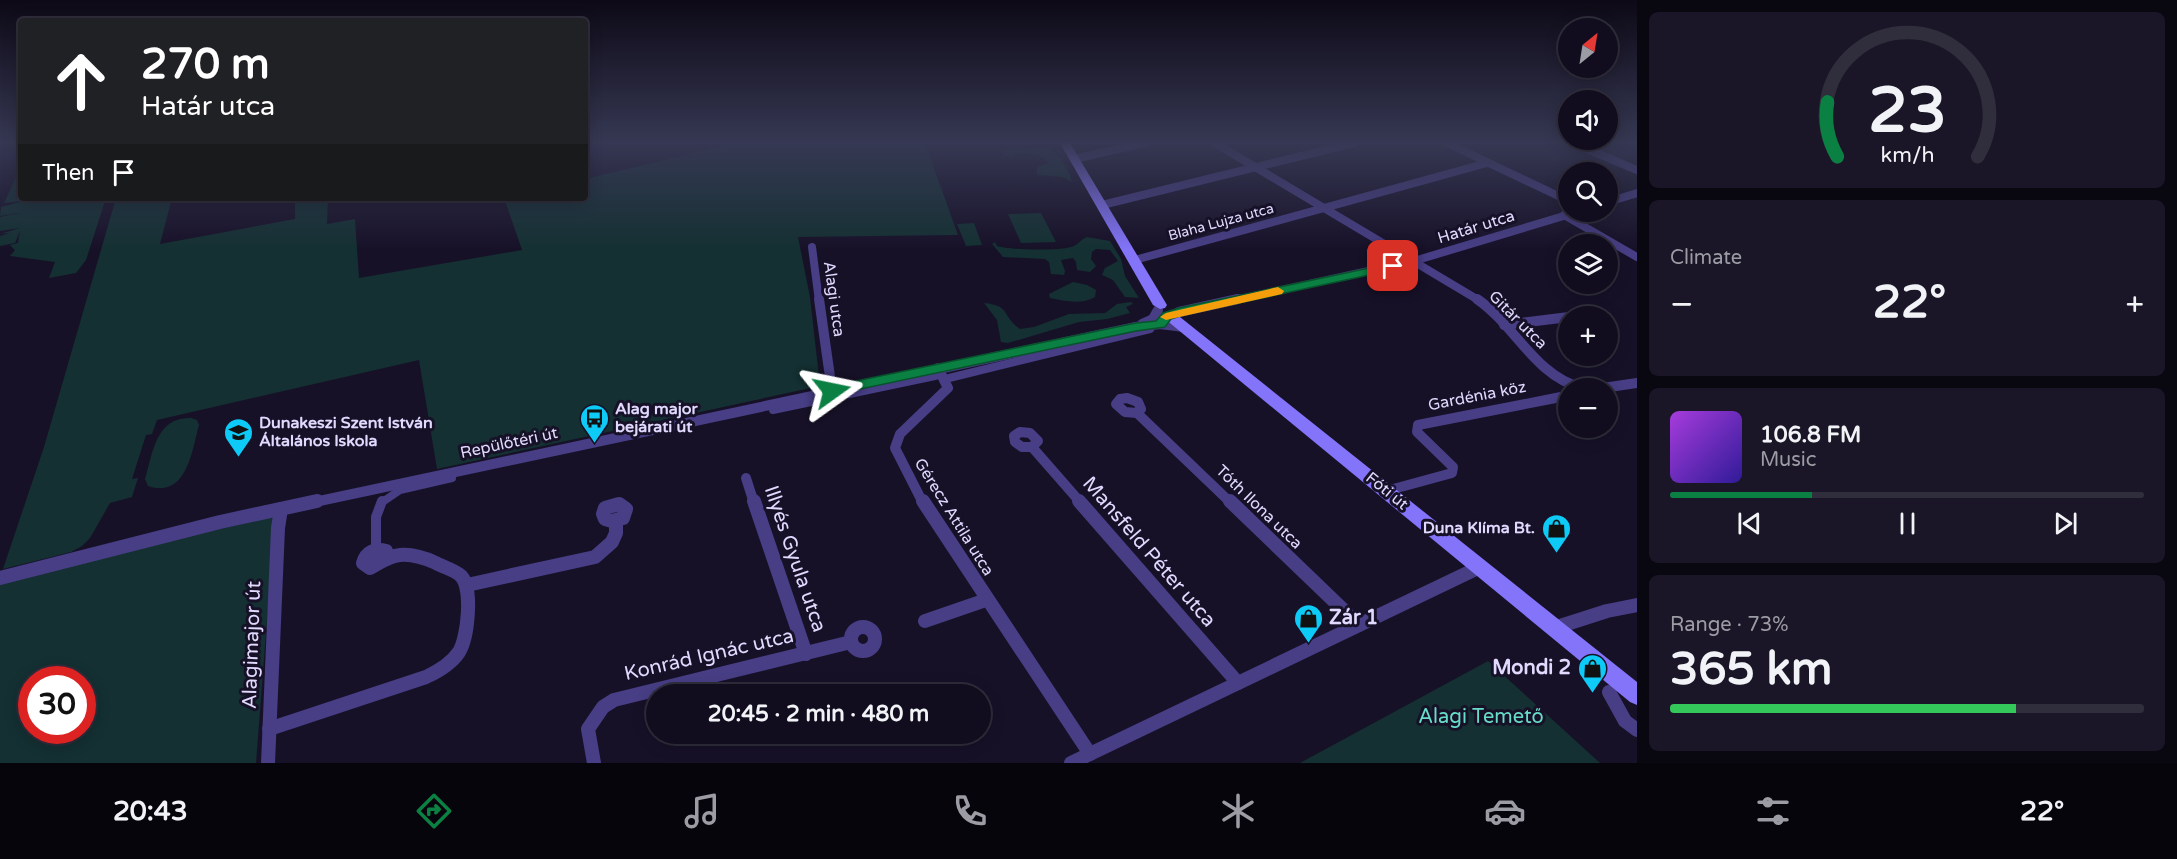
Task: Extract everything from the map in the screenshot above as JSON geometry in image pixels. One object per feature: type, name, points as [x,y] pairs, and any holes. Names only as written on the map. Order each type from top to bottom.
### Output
[{"type":"main road","name":"Fóti út","points":[[1086,179],[1170,316],[1637,695]]},
{"type":"street","points":[[1102,205],[1212,179]]},
{"type":"street","name":"Gitár utca","points":[[1274,179],[1480,301],[1544,367],[1559,378]]},
{"type":"street","name":"Blaha Lujza utca","points":[[1135,260],[1431,179]]},
{"type":"street","points":[[1521,179],[1558,196]]},
{"type":"street","points":[[1618,199],[1637,194]]},
{"type":"street","name":"Határ utca","points":[[1170,316],[1414,261],[1558,217]]},
{"type":"street","points":[[1576,222],[1637,257]]},
{"type":"street","name":"Alagi utca","points":[[812,247],[832,391]]},
{"type":"street","points":[[269,729],[440,670],[452,662],[465,641],[467,585],[460,575],[412,554],[381,554],[377,509],[384,498],[396,490],[939,374],[1170,316]]},
{"type":"street","name":"Repülőtéri út","points":[[0,578],[156,537],[311,502],[832,391],[939,374],[1136,327],[1170,316]]},
{"type":"street","points":[[1504,325],[1558,318]]},
{"type":"street","name":"Gérecz Attila utca","points":[[939,374],[948,388],[900,434],[895,448],[927,510],[986,600]]},
{"type":"street","points":[[1618,386],[1637,383]]},
{"type":"street","name":"Gardénia köz","points":[[1386,491],[1452,473],[1453,467],[1417,432],[1418,424],[1558,398]]},
{"type":"street","name":"Tóth Ilona utca","points":[[1137,413],[1359,626]]},
{"type":"street","name":"Mansfeld Péter utca","points":[[1032,447],[1238,683]]},
{"type":"street","name":"Illyés Gyula utca","points":[[746,478],[806,654]]},
{"type":"street","name":"Repülőtéri út","points":[[278,528],[294,510],[311,502]]},
{"type":"street","points":[[278,528],[281,509]]},
{"type":"street","points":[[467,585],[595,557],[610,548],[617,534],[616,521]]},
{"type":"street","name":"Alagimajor út","points":[[268,763],[278,528]]},
{"type":"street","points":[[1071,763],[1480,567]]},
{"type":"street","points":[[925,621],[986,600],[1090,754]]},
{"type":"street","points":[[1554,628],[1606,611],[1637,605]]},
{"type":"street","name":"Konrád Ignác utca","points":[[594,763],[588,729],[603,707],[614,699],[851,642]]},
{"type":"street","points":[[1609,692],[1625,721],[1637,730]]},
{"type":"green space","points":[[15,179],[18,179],[18,201],[24,201],[4,203]]},
{"type":"green space","points":[[588,179],[938,179],[958,235],[798,237],[810,297],[820,386],[437,469],[419,360],[157,420],[152,434],[146,435],[132,479],[138,478],[132,497],[110,503],[90,538],[82,546],[71,552],[3,569],[44,447],[115,201],[171,201],[160,244],[295,219],[295,201],[328,201],[327,224],[355,219],[359,278],[522,250],[505,201],[588,201]]},
{"type":"green space","points":[[24,201],[105,201],[86,260],[76,273],[49,278],[55,262],[10,256],[15,250],[10,245],[18,243],[20,231],[15,243],[0,246],[0,236],[10,233],[0,234],[20,228],[0,231],[0,217],[20,213],[0,216],[1,207]]},
{"type":"green space","points":[[1041,213],[1056,242],[1021,243],[1008,214]]},
{"type":"green space","points":[[974,223],[982,245],[966,246],[957,224]]},
{"type":"green space","points":[[1087,237],[1110,241],[1121,259],[1125,276],[1139,298],[1125,297],[1113,280],[1102,275],[1105,268],[1118,261],[1110,250],[1096,249],[1092,252],[1091,259],[1096,266],[1090,272],[1077,270],[1073,258],[1061,260],[1064,275],[1051,274],[1049,262],[1045,259],[1003,257],[992,244],[995,242],[997,246],[1034,250],[1056,249],[1073,246]]},
{"type":"green space","points":[[1073,282],[1096,290],[1095,297],[1079,302],[1050,298],[1049,294]]},
{"type":"green space","points":[[1131,302],[1133,304],[1126,307],[1130,313],[1107,319],[1079,322],[1008,343],[1001,342],[997,320],[984,303],[999,306],[1020,329],[1034,327],[1069,314],[1105,313],[1117,304]]},
{"type":"green space","points":[[179,419],[197,420],[199,425],[186,470],[171,485],[161,488],[148,486],[145,479],[154,448],[163,430],[170,423]]},
{"type":"green space","points":[[275,516],[256,763],[0,763],[0,580]]},
{"type":"green space","name":"Alagi Temető","points":[[1488,661],[1600,763],[1300,763]]},
{"type":"slow traffic","points":[[1166,317],[1179,312],[1278,291]]},
{"type":"place","name":"Alag major bejárati út","points":[[594,444]]},
{"type":"place","name":"Dunakeszi Szent István Általános Iskola","points":[[238,458]]},
{"type":"place","name":"Duna Klíma Bt.","points":[[1556,554]]},
{"type":"place","name":"Zár 1","points":[[1308,644]]},
{"type":"place","name":"Mondi 2","points":[[1592,694]]},
{"type":"route","points":[[832,391],[1136,327],[1161,324],[1167,315],[1393,266]]}]
